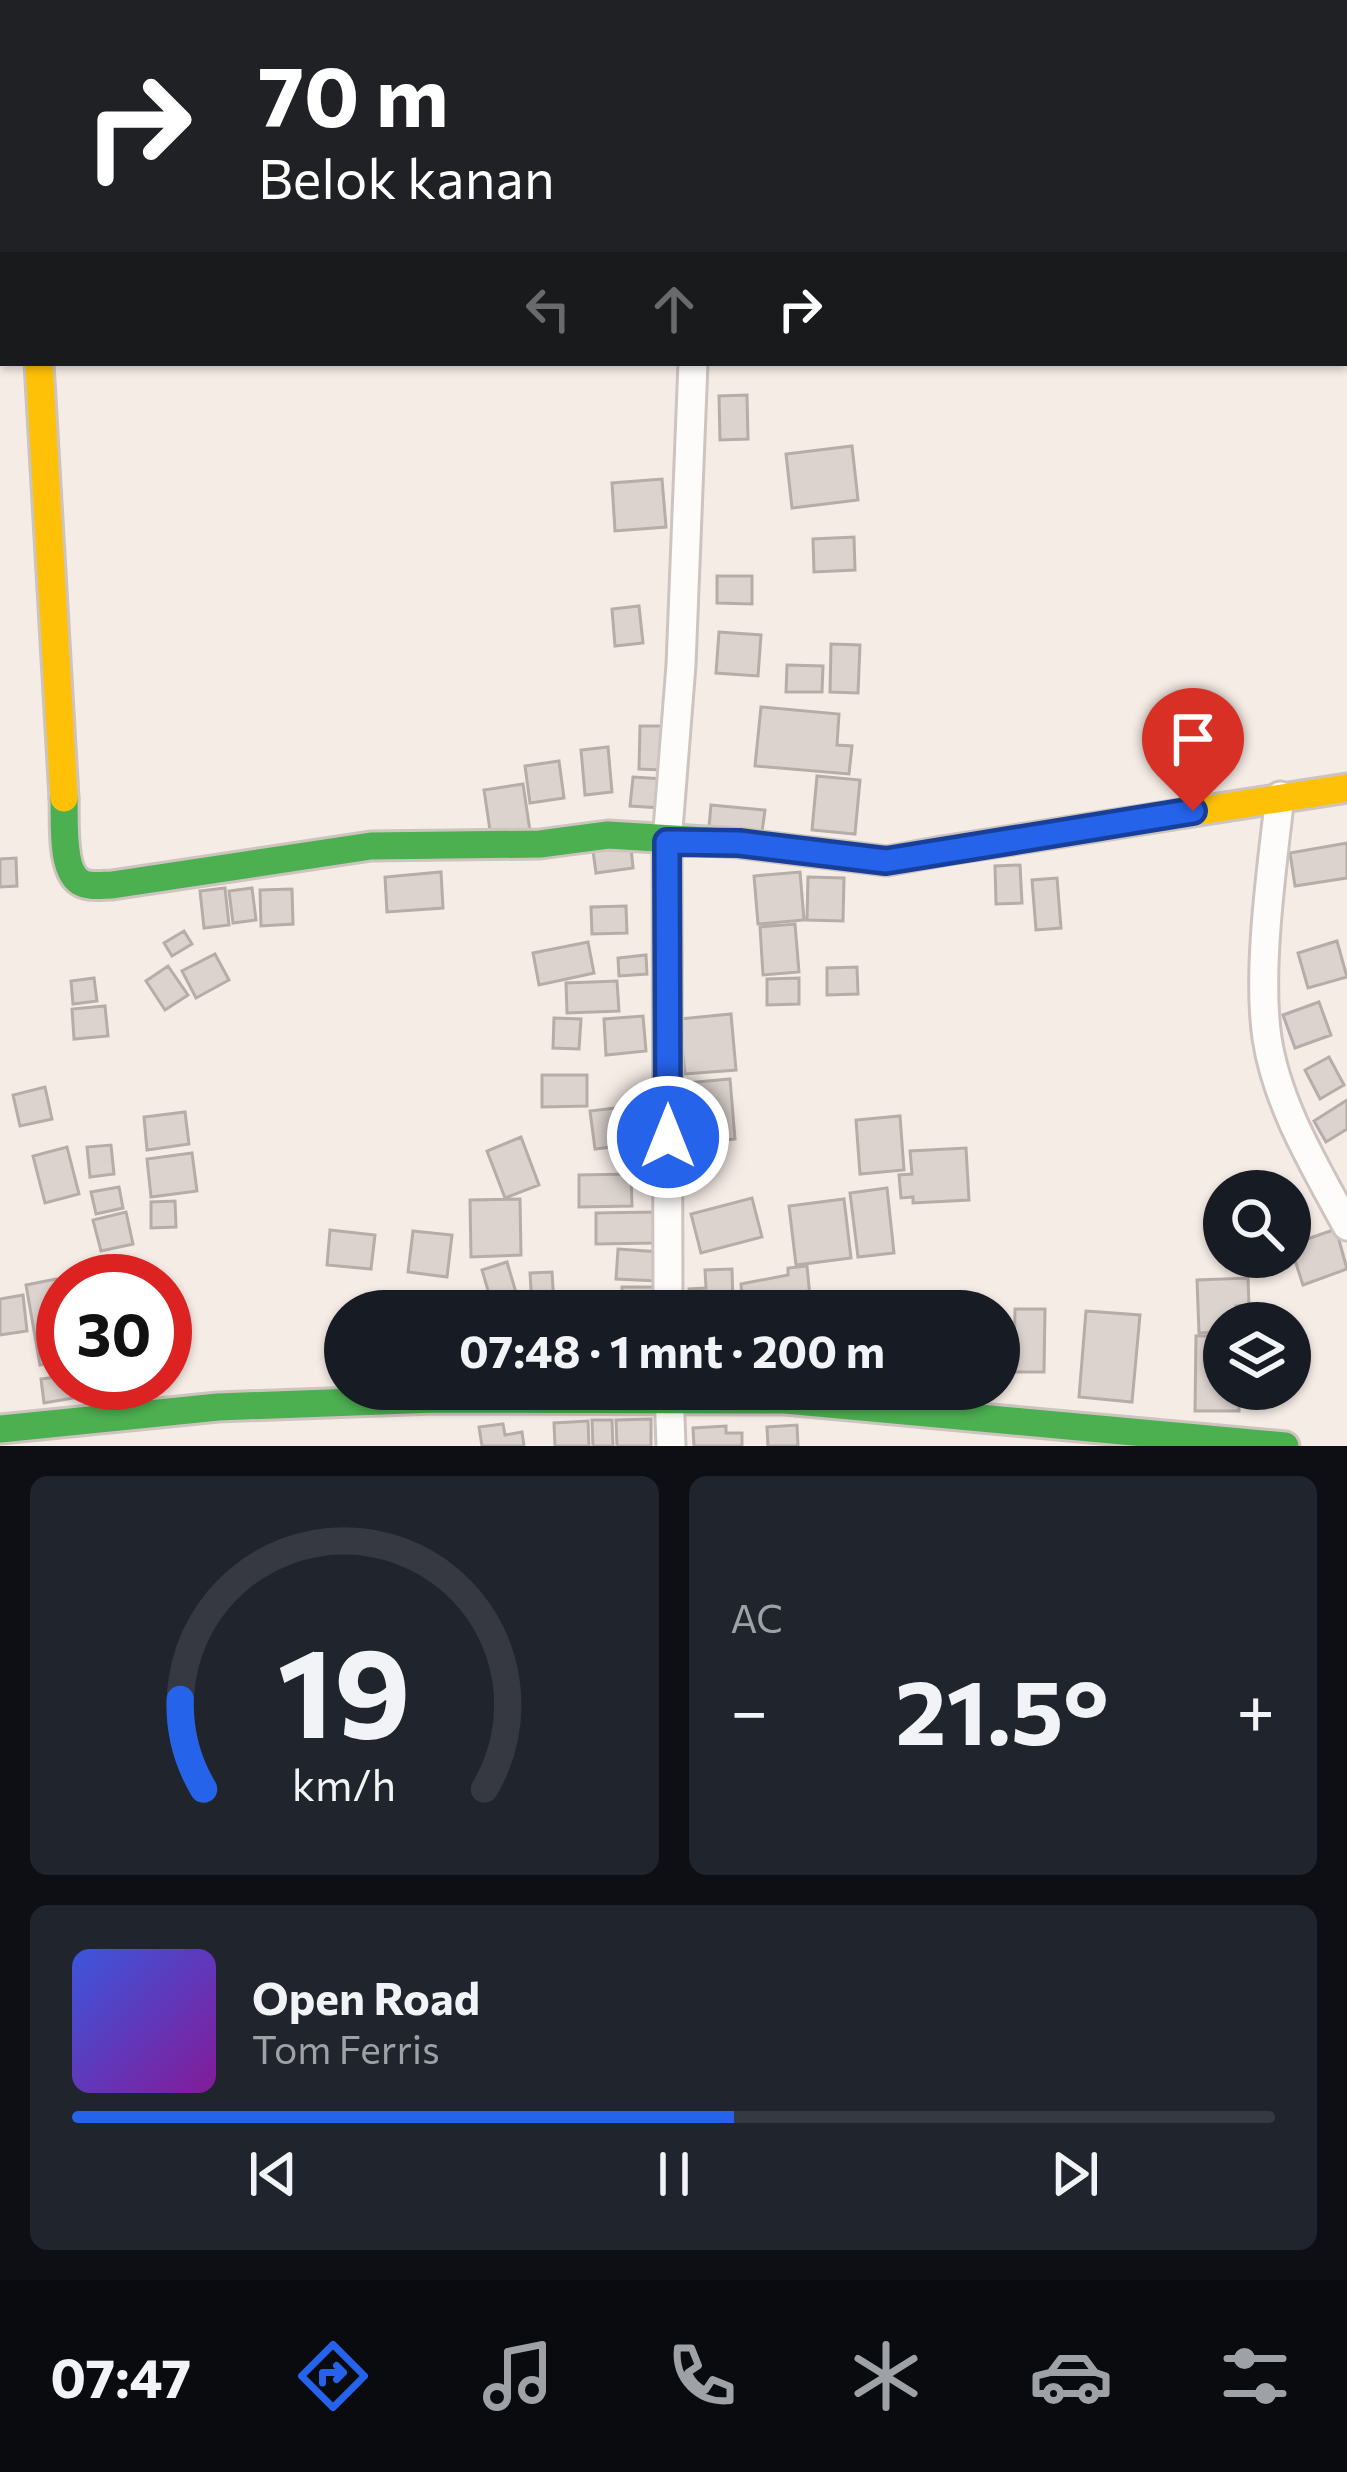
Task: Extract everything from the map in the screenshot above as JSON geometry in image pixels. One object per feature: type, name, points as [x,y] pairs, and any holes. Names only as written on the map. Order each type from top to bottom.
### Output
[{"type":"street","points":[[40,366],[68,852],[79,882],[112,885],[370,846],[540,844],[608,835],[739,843],[886,861],[1347,788]]},
{"type":"street","points":[[668,1290],[667,842],[682,665],[693,366]]},
{"type":"street","points":[[1280,796],[1269,931],[1267,1039],[1281,1093],[1347,1226]]},
{"type":"street","points":[[0,1430],[240,1406],[324,1403]]},
{"type":"street","points":[[670,1410],[671,1446]]},
{"type":"street","points":[[900,1410],[1285,1446]]},
{"type":"building","points":[[747,395],[748,439],[720,440],[719,396]]},
{"type":"building","points":[[852,446],[858,500],[792,508],[786,454]]},
{"type":"building","points":[[662,479],[666,527],[615,531],[612,483]]},
{"type":"building","points":[[854,537],[855,570],[814,572],[813,539]]},
{"type":"building","points":[[717,576],[752,576],[752,604],[717,603]]},
{"type":"building","points":[[639,606],[643,643],[615,646],[612,609]]},
{"type":"building","points":[[719,632],[761,635],[758,676],[716,673]]},
{"type":"building","points":[[831,644],[860,645],[858,693],[830,692]]},
{"type":"building","points":[[787,665],[823,666],[822,692],[786,692]]},
{"type":"building","points":[[761,707],[839,714],[837,745],[852,746],[849,774],[755,766]]},
{"type":"building","points":[[640,726],[663,726],[662,770],[639,769]]},
{"type":"building","points":[[608,747],[612,792],[585,795],[581,750]]},
{"type":"building","points":[[559,761],[564,798],[530,803],[525,766]]},
{"type":"building","points":[[817,776],[860,780],[855,834],[812,830]]},
{"type":"building","points":[[633,777],[663,779],[661,808],[630,806]]},
{"type":"building","points":[[523,784],[530,831],[491,837],[484,790]]},
{"type":"building","points":[[711,805],[765,810],[762,832],[709,827]]},
{"type":"building","points":[[1347,843],[1347,878],[1295,886],[1290,853]]},
{"type":"building","points":[[631,847],[633,868],[596,873],[593,851]]},
{"type":"building","points":[[16,858],[17,886],[0,887],[0,859]]},
{"type":"building","points":[[1020,865],[1022,903],[996,904],[995,866]]},
{"type":"building","points":[[441,872],[443,908],[387,912],[385,877]]},
{"type":"building","points":[[800,872],[804,920],[758,924],[754,876]]},
{"type":"building","points":[[808,877],[844,878],[843,921],[807,920]]},
{"type":"building","points":[[1057,878],[1061,928],[1036,930],[1032,880]]},
{"type":"building","points":[[225,888],[229,925],[204,928],[200,891]]},
{"type":"building","points":[[252,888],[256,920],[233,923],[229,891]]},
{"type":"building","points":[[292,889],[293,924],[261,926],[260,890]]},
{"type":"building","points":[[626,906],[627,933],[592,934],[591,907]]},
{"type":"building","points":[[795,924],[799,972],[763,975],[760,927]]},
{"type":"building","points":[[184,931],[192,944],[172,956],[164,943]]},
{"type":"building","points":[[1337,941],[1347,977],[1308,988],[1298,953]]},
{"type":"building","points":[[588,942],[594,973],[539,985],[533,953]]},
{"type":"building","points":[[215,954],[229,980],[196,998],[182,971]]},
{"type":"building","points":[[646,955],[647,974],[619,976],[618,958]]},
{"type":"building","points":[[168,966],[188,995],[165,1010],[146,981]]},
{"type":"building","points":[[857,967],[858,994],[827,995],[827,968]]},
{"type":"building","points":[[94,978],[97,1001],[73,1004],[71,981]]},
{"type":"building","points":[[799,978],[799,1004],[767,1005],[767,979]]},
{"type":"building","points":[[617,981],[619,1011],[567,1013],[566,983]]},
{"type":"building","points":[[1319,1002],[1331,1035],[1295,1048],[1283,1015]]},
{"type":"building","points":[[105,1006],[108,1036],[74,1039],[72,1009]]},
{"type":"building","points":[[731,1014],[736,1070],[685,1074],[679,1019]]},
{"type":"building","points":[[643,1016],[646,1051],[606,1055],[604,1019]]},
{"type":"building","points":[[554,1018],[581,1019],[579,1049],[553,1048]]},
{"type":"building","points":[[1329,1057],[1344,1085],[1320,1099],[1305,1070]]},
{"type":"building","points":[[542,1075],[587,1075],[587,1106],[542,1107]]},
{"type":"building","points":[[730,1079],[735,1139],[690,1144],[685,1083]]},
{"type":"building","points":[[45,1087],[52,1119],[20,1126],[13,1095]]},
{"type":"building","points":[[1347,1100],[1347,1129],[1326,1142],[1314,1121]]},
{"type":"building","points":[[641,1105],[645,1143],[595,1149],[590,1111]]},
{"type":"building","points":[[185,1112],[189,1144],[147,1150],[144,1117]]},
{"type":"building","points":[[900,1116],[904,1170],[860,1174],[856,1120]]},
{"type":"building","points":[[521,1137],[539,1185],[505,1198],[487,1151]]},
{"type":"building","points":[[111,1145],[114,1174],[90,1177],[87,1147]]},
{"type":"building","points":[[67,1147],[79,1194],[45,1203],[33,1156]]},
{"type":"building","points":[[966,1148],[969,1200],[913,1203],[913,1197],[901,1198],[899,1175],[912,1174],[910,1151]]},
{"type":"building","points":[[192,1153],[197,1191],[151,1197],[147,1159]]},
{"type":"building","points":[[631,1174],[632,1206],[579,1207],[579,1175]]},
{"type":"building","points":[[119,1187],[123,1208],[96,1214],[91,1192]]},
{"type":"building","points":[[887,1188],[894,1253],[858,1257],[850,1193]]},
{"type":"building","points":[[752,1198],[762,1237],[701,1253],[691,1214]]},
{"type":"building","points":[[520,1199],[521,1255],[471,1257],[470,1200]]},
{"type":"building","points":[[844,1199],[851,1258],[796,1265],[789,1206]]},
{"type":"building","points":[[175,1201],[176,1227],[151,1228],[151,1202]]},
{"type":"building","points":[[126,1212],[133,1244],[101,1251],[93,1220]]},
{"type":"building","points":[[654,1212],[654,1243],[596,1244],[596,1213]]},
{"type":"building","points":[[1336,1229],[1347,1269],[1303,1285],[1301,1278],[1311,1278],[1311,1238]]},
{"type":"building","points":[[330,1230],[375,1235],[371,1269],[327,1265]]},
{"type":"building","points":[[413,1231],[452,1235],[447,1277],[408,1272]]},
{"type":"building","points":[[618,1249],[660,1252],[658,1281],[616,1279]]},
{"type":"building","points":[[507,1262],[515,1290],[488,1290],[482,1270]]},
{"type":"building","points":[[807,1266],[809,1290],[741,1290],[741,1284],[788,1275],[788,1268]]},
{"type":"building","points":[[732,1269],[733,1290],[689,1290],[706,1288],[705,1270]]},
{"type":"building","points":[[552,1272],[553,1290],[531,1290],[530,1273]]},
{"type":"building","points":[[1248,1278],[1249,1302],[1203,1302],[1203,1333],[1199,1333],[1197,1280]]},
{"type":"building","points":[[36,1283],[36,1342],[26,1285]]},
{"type":"building","points":[[622,1287],[656,1287],[656,1290]]},
{"type":"building","points":[[23,1295],[27,1331],[0,1335],[0,1299]]},
{"type":"building","points":[[1020,1309],[1045,1309],[1044,1372],[1020,1372]]},
{"type":"building","points":[[1086,1311],[1140,1315],[1132,1402],[1079,1397]]},
{"type":"building","points":[[1196,1336],[1203,1336],[1203,1410],[1239,1411],[1195,1411]]},
{"type":"building","points":[[651,1419],[651,1446],[617,1446],[616,1420]]},
{"type":"building","points":[[592,1420],[612,1420],[613,1446],[593,1446]]},
{"type":"building","points":[[588,1421],[589,1446],[555,1446],[554,1423]]},
{"type":"building","points":[[503,1424],[505,1435],[522,1432],[524,1446],[482,1446],[479,1427]]},
{"type":"building","points":[[797,1425],[798,1446],[768,1446],[767,1427]]},
{"type":"building","points":[[726,1426],[726,1433],[742,1433],[742,1446],[694,1446],[693,1428]]},
{"type":"traffic: fast","points":[[64,798],[70,868],[82,883],[93,885],[371,846],[540,844],[608,835],[739,843],[887,861],[942,851]]},
{"type":"traffic: fast","points":[[0,1429],[218,1407],[435,1399],[785,1400],[1285,1446]]},
{"type":"traffic: slow","points":[[39,366],[64,798]]},
{"type":"traffic: slow","points":[[942,851],[1347,788]]},
{"type":"route","points":[[668,1137],[667,842],[739,843],[886,861],[1126,818],[1193,811]]}]
